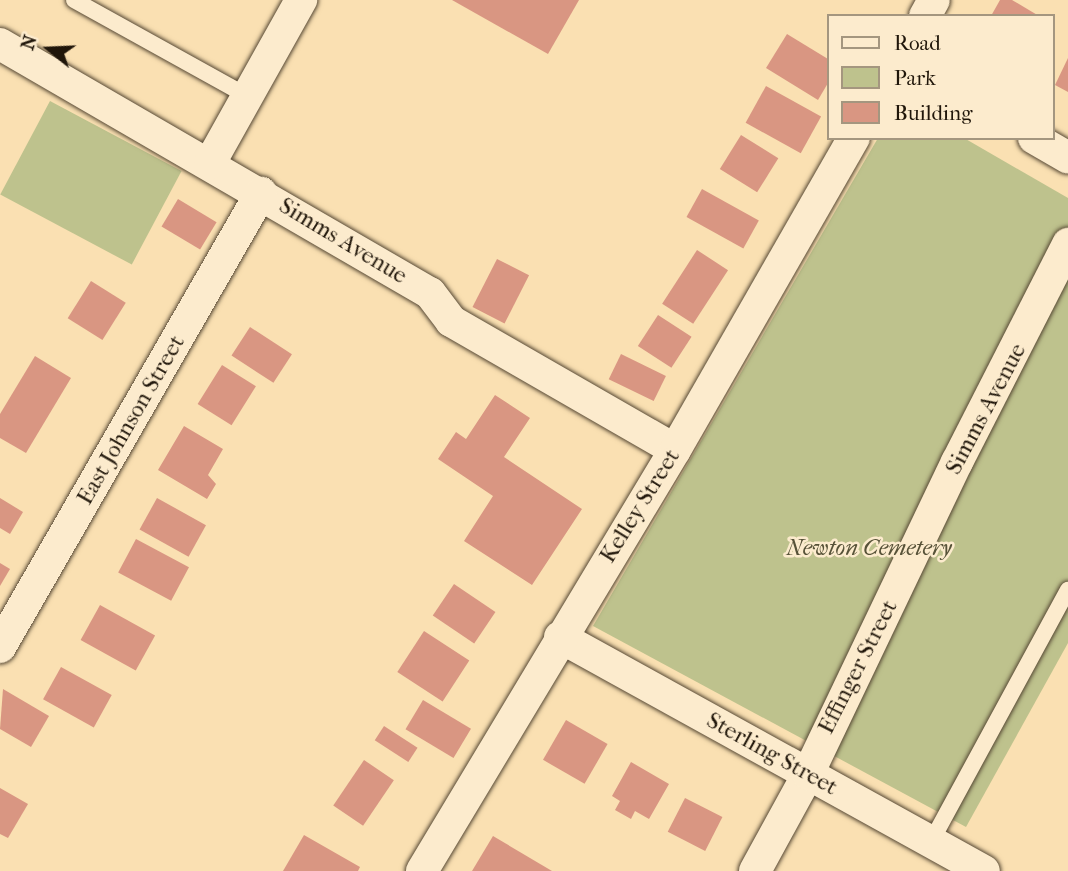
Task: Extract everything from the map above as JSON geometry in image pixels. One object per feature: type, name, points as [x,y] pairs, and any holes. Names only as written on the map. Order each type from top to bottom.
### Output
[{"type":"street","points":[[210,163],[301,0]]},
{"type":"street","name":"Simms Avenue","points":[[0,44],[210,163],[430,293],[451,321],[675,450]]},
{"type":"street","name":"Kelley Street","points":[[422,871],[559,636],[675,450],[854,140]]},
{"type":"street","points":[[1037,140],[1068,158]]},
{"type":"street","name":"East Johnson Street","points":[[0,647],[261,193]]},
{"type":"street","name":"Simms Avenue","points":[[904,575],[1068,244]]},
{"type":"street","name":"Effinger Street","points":[[755,871],[808,774],[904,575]]},
{"type":"street","name":"Sterling Street","points":[[559,636],[984,871]]},
{"type":"lane","points":[[74,0],[247,96]]},
{"type":"lane","points":[[931,842],[1068,590]]},
{"type":"green space","points":[[50,101],[182,171],[132,265],[0,195]]},
{"type":"green space","name":"Newton Cemetery","points":[[877,140],[967,140],[1068,198],[1068,643],[966,827],[593,626]]},
{"type":"building","points":[[452,0],[579,0],[548,54]]},
{"type":"building","points":[[1000,0],[1012,0],[1036,14],[992,14]]},
{"type":"building","points":[[787,34],[827,58],[827,85],[818,100],[766,68]]},
{"type":"building","points":[[1068,58],[1068,92],[1055,85]]},
{"type":"building","points":[[766,86],[821,117],[801,153],[746,123]]},
{"type":"building","points":[[741,135],[778,158],[757,192],[720,169]]},
{"type":"building","points":[[702,189],[759,221],[743,249],[686,217]]},
{"type":"building","points":[[178,199],[217,222],[200,250],[162,226]]},
{"type":"building","points":[[697,250],[728,270],[693,324],[662,304]]},
{"type":"building","points":[[497,259],[529,275],[505,323],[472,307]]},
{"type":"building","points":[[91,281],[126,303],[102,340],[68,318]]},
{"type":"building","points":[[658,315],[692,337],[671,368],[638,346]]},
{"type":"building","points":[[250,327],[292,354],[273,383],[231,356]]},
{"type":"building","points":[[621,354],[666,376],[654,401],[609,379]]},
{"type":"building","points":[[35,356],[71,378],[26,453],[0,438],[0,414]]},
{"type":"building","points":[[222,365],[256,386],[232,425],[198,404]]},
{"type":"building","points":[[495,395],[530,418],[504,457],[582,509],[532,585],[464,541],[493,496],[438,459],[456,432],[466,439]]},
{"type":"building","points":[[184,426],[223,449],[208,475],[216,484],[207,499],[158,470]]},
{"type":"building","points":[[0,498],[23,512],[10,534],[0,528]]},
{"type":"building","points":[[157,498],[206,525],[189,557],[140,529]]},
{"type":"building","points":[[136,539],[189,567],[171,601],[118,573]]},
{"type":"building","points":[[0,563],[10,569],[0,586]]},
{"type":"building","points":[[454,584],[495,612],[474,643],[433,616]]},
{"type":"building","points":[[100,605],[155,636],[136,671],[81,640]]},
{"type":"building","points":[[424,631],[469,660],[443,702],[397,672]]},
{"type":"building","points":[[61,667],[112,695],[94,727],[43,699]]},
{"type":"building","points":[[3,689],[49,716],[31,747],[0,729]]},
{"type":"building","points":[[423,700],[471,729],[453,758],[405,729]]},
{"type":"building","points":[[566,720],[608,744],[585,784],[543,760]]},
{"type":"building","points":[[384,726],[418,748],[408,762],[375,740]]},
{"type":"building","points":[[364,760],[394,780],[363,826],[333,806]]},
{"type":"building","points":[[631,762],[669,784],[649,819],[635,811],[631,819],[615,810],[620,801],[612,796]]},
{"type":"building","points":[[0,788],[28,804],[8,838],[0,834]]},
{"type":"building","points":[[685,798],[722,817],[705,851],[668,832]]},
{"type":"building","points":[[304,835],[360,867],[358,871],[283,871]]},
{"type":"building","points":[[493,836],[552,871],[472,871]]}]
